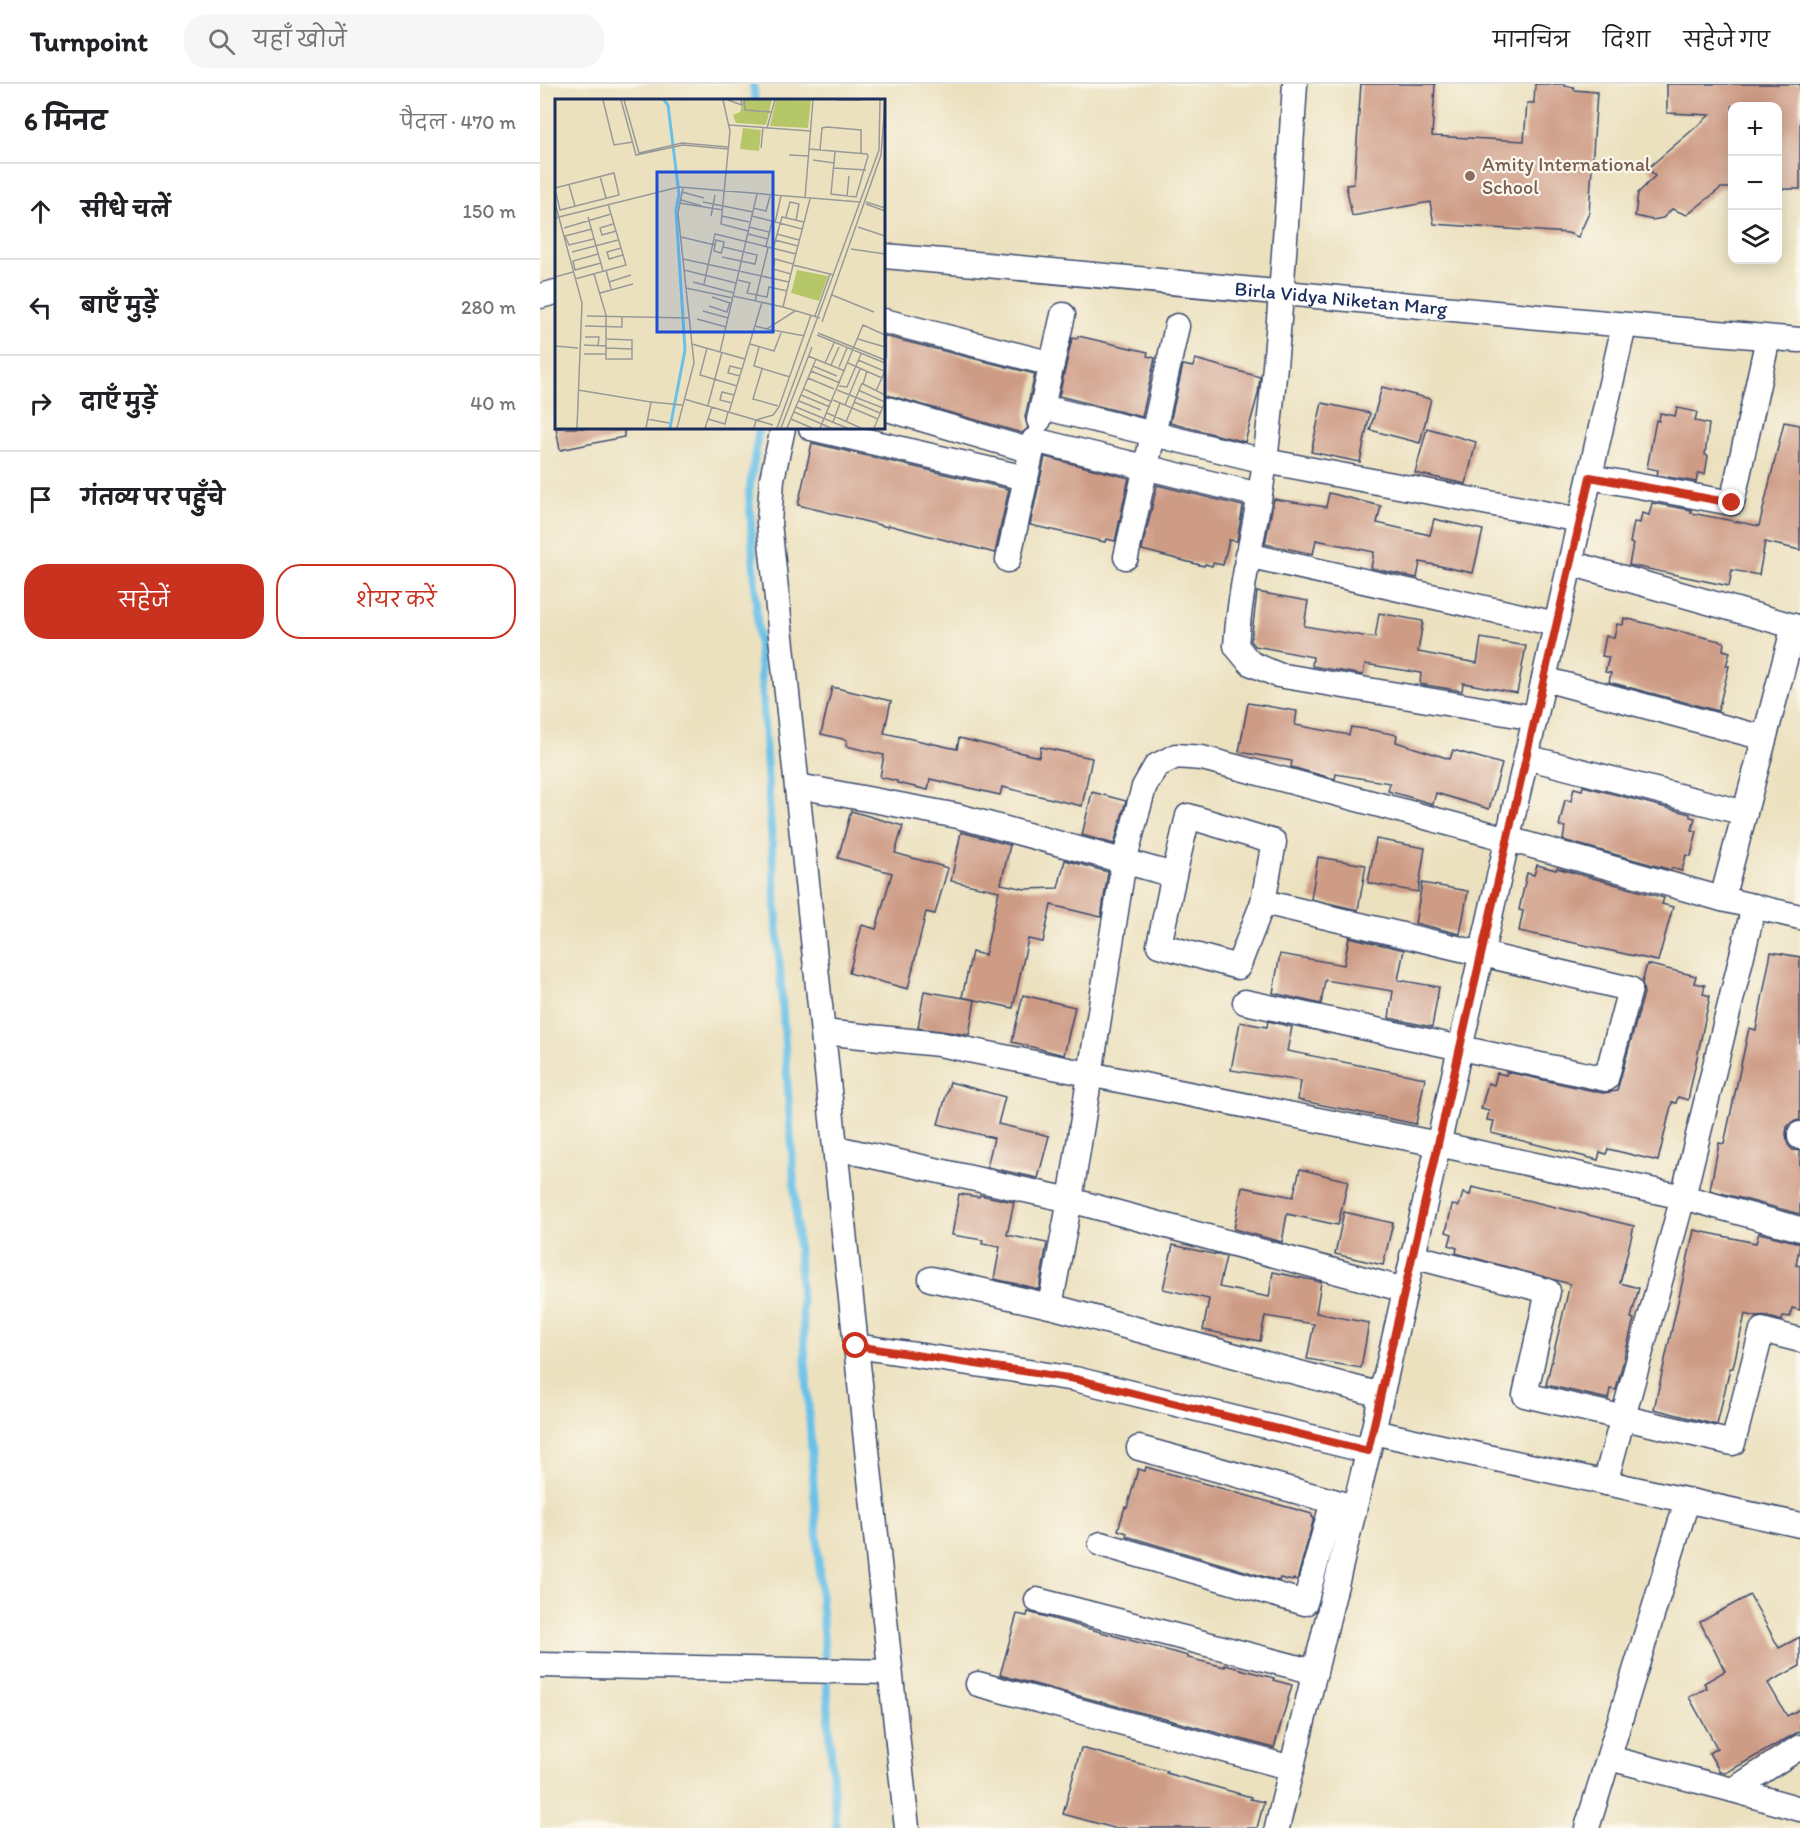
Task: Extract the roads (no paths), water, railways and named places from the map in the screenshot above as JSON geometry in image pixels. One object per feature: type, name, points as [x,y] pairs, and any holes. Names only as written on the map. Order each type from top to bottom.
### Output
[{"type":"street","points":[[1295,84],[1282,292],[1265,461],[1247,555],[1236,646],[1250,663],[1278,675],[1535,718]]},
{"type":"street","name":"Birla Vidya Niketan Marg","points":[[885,256],[1624,326],[1800,340]]},
{"type":"street","points":[[540,296],[555,292]]},
{"type":"street","points":[[1008,560],[1063,315]]},
{"type":"street","points":[[885,321],[1052,364]]},
{"type":"street","points":[[1126,557],[1177,326]]},
{"type":"street","points":[[1101,1544],[1305,1603],[1370,1441],[1624,326]]},
{"type":"street","points":[[1590,477],[1732,503],[1768,338]]},
{"type":"street","points":[[1042,406],[1265,461],[1580,520]]},
{"type":"street","points":[[885,408],[1033,446],[1147,467],[1259,495]]},
{"type":"street","points":[[783,429],[772,479],[769,523],[907,1828]]},
{"type":"street","points":[[815,429],[1026,478]]},
{"type":"street","points":[[1247,555],[1556,624]]},
{"type":"street","points":[[1570,563],[1797,627],[1764,738],[1722,899]]},
{"type":"street","points":[[1544,679],[1764,738]]},
{"type":"street","points":[[1050,1306],[1070,1200],[1124,861],[1144,787],[1156,766],[1176,756],[1202,758],[1508,839],[1722,899],[1800,917]]},
{"type":"street","points":[[1526,757],[1745,813]]},
{"type":"street","points":[[798,786],[958,816],[1174,875]]},
{"type":"street","points":[[1188,816],[1274,842],[1263,902],[1238,967],[1159,945],[1188,816]]},
{"type":"street","points":[[1245,1002],[1606,1079],[1630,989],[1263,902]]},
{"type":"street","points":[[1605,1483],[1683,1197],[1754,906]]},
{"type":"street","points":[[823,1032],[939,1044],[1090,1073],[1683,1197],[1800,1229]]},
{"type":"street","points":[[836,1148],[1070,1200],[1405,1290]]},
{"type":"street","points":[[1412,1256],[1548,1291],[1525,1395],[1733,1443],[1762,1330],[1800,1340]]},
{"type":"street","points":[[931,1279],[1050,1306],[1381,1395]]},
{"type":"street","points":[[856,1346],[1075,1379],[1370,1441],[1605,1483],[1800,1525]]},
{"type":"street","points":[[1138,1448],[1344,1504]]},
{"type":"street","points":[[1587,1828],[1688,1501]]},
{"type":"street","points":[[1277,1828],[1315,1672],[1344,1504]]},
{"type":"street","points":[[1037,1600],[1315,1672]]},
{"type":"street","points":[[540,1665],[890,1672]]},
{"type":"street","points":[[978,1684],[1292,1768]]},
{"type":"street","points":[[1733,1790],[1800,1747]]},
{"type":"street","points":[[1609,1758],[1800,1809]]},
{"type":"waterway","points":[[753,84],[755,99]]},
{"type":"waterway","points":[[759,429],[749,493],[836,1828]]},
{"type":"place","name":"Amity International School","points":[[1470,176]]}]
